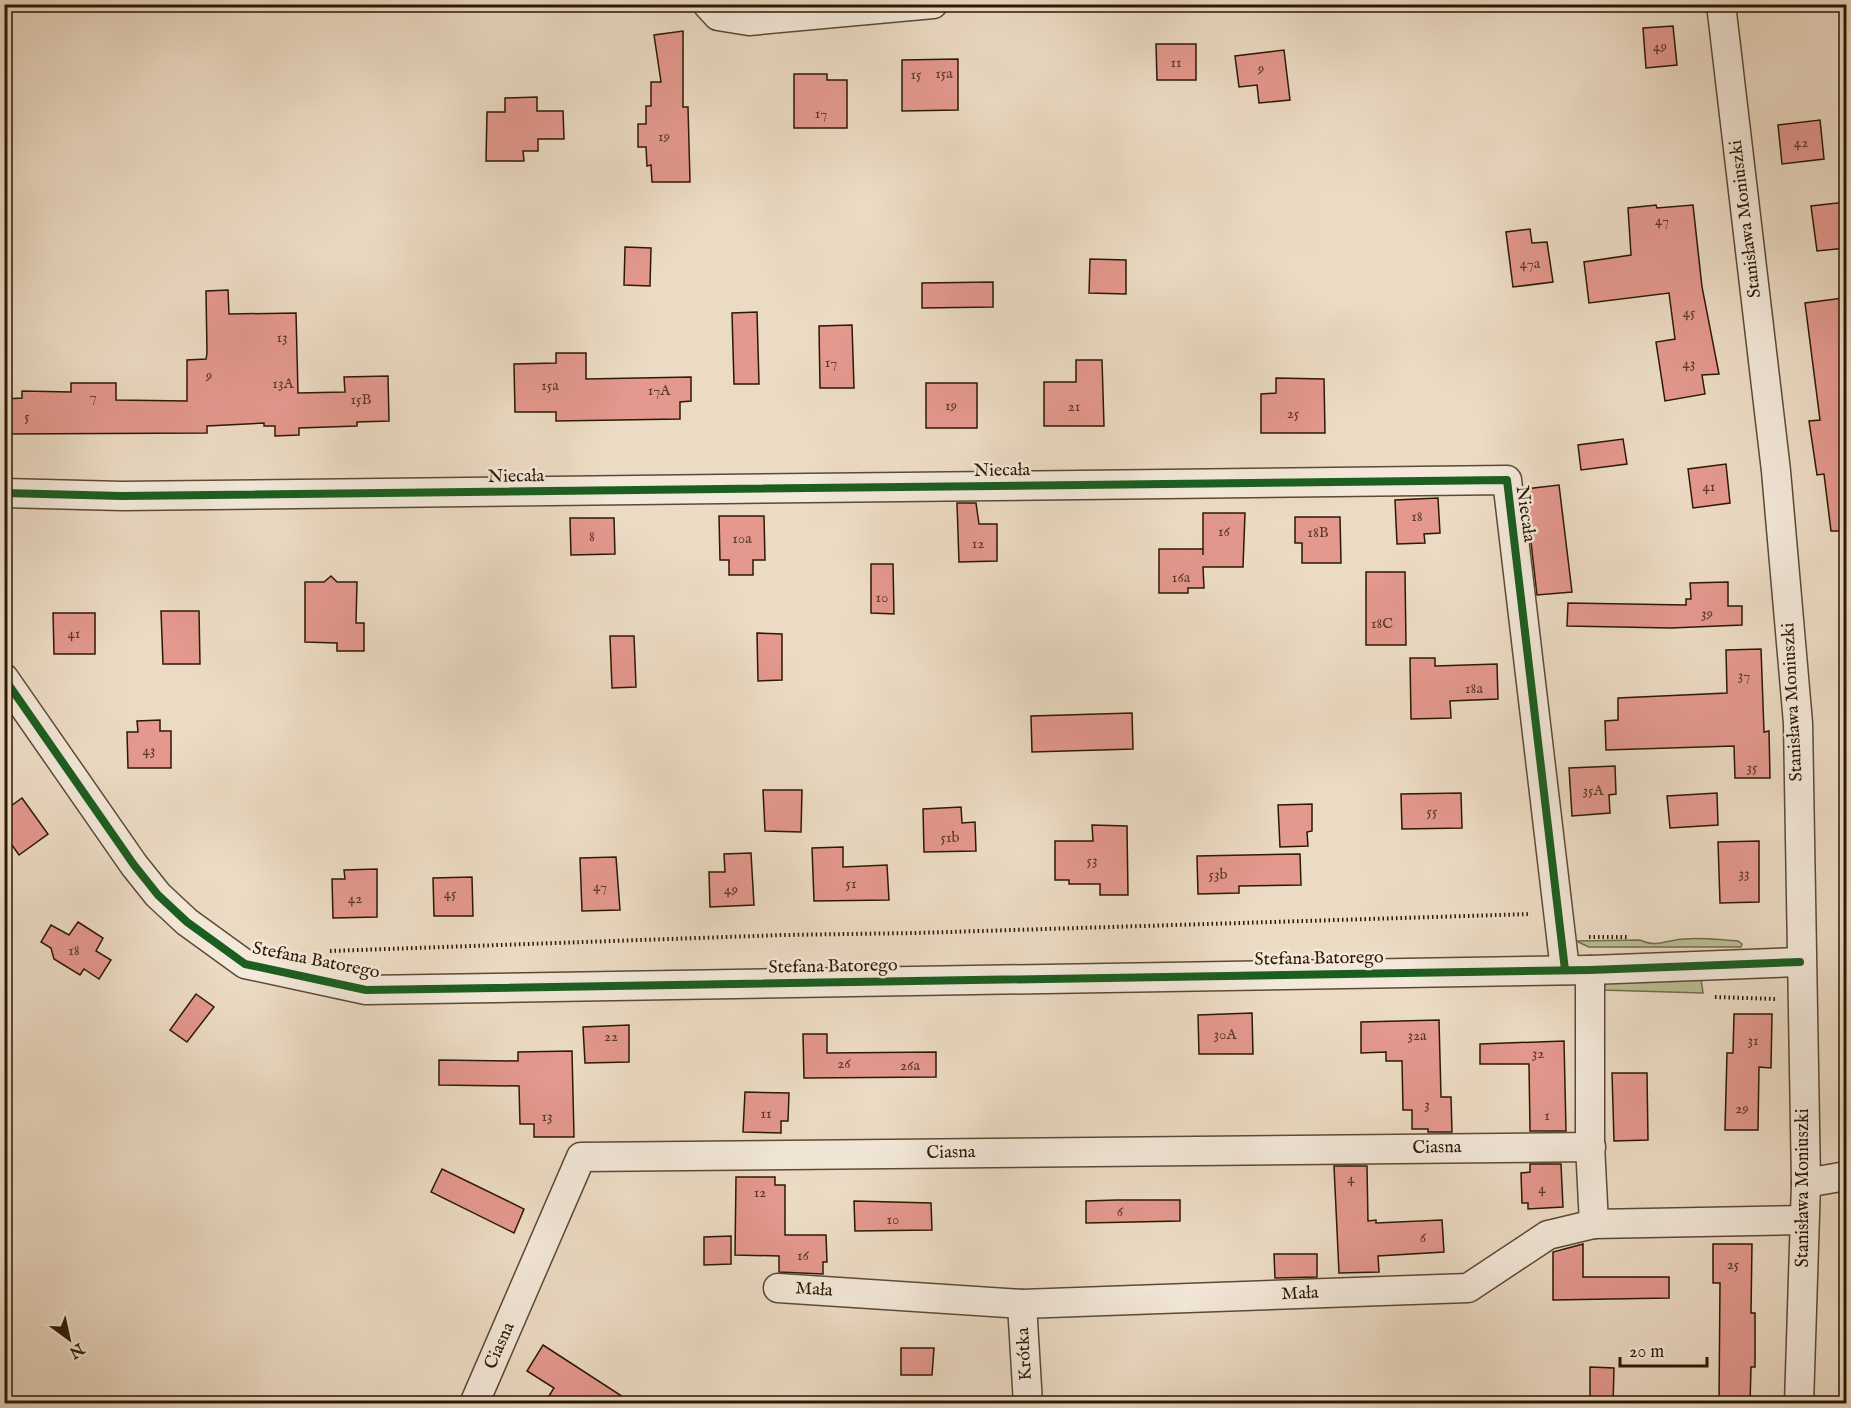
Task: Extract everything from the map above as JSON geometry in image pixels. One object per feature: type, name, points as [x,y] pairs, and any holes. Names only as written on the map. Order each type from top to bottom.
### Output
[{"type":"street","points":[[707,4],[718,16],[749,21],[933,4]]},
{"type":"street","name":"Stanisława Moniuszki","points":[[1721,4],[1776,471],[1798,723],[1800,962],[1806,1183],[1799,1404]]},
{"type":"street","name":"Niecała","points":[[4,493],[122,496],[1507,480],[1561,938],[1577,970]]},
{"type":"street","name":"Stefana Batorego","points":[[4,678],[134,865],[158,895],[187,922],[245,964],[366,990],[1577,970],[1800,962]]},
{"type":"street","points":[[1577,970],[1591,1147],[1594,1224]]},
{"type":"street","name":"Ciasna","points":[[474,1404],[581,1157],[1591,1147]]},
{"type":"street","points":[[1806,1183],[1846,1176]]},
{"type":"street","name":"Mała","points":[[778,1288],[1022,1304],[1468,1288],[1548,1235],[1594,1224],[1804,1220]]},
{"type":"street","name":"Krótka","points":[[1022,1304],[1028,1404]]},
{"type":"path","points":[[322,951],[1223,922],[1380,920],[1526,913],[1534,914],[1547,924],[1548,938],[1633,937]]},
{"type":"green space","points":[[1699,938],[1738,941],[1742,944],[1741,947],[1589,947],[1576,941],[1640,940],[1654,944]]},
{"type":"green space","points":[[1701,979],[1703,993],[1602,990],[1608,981]]},
{"type":"building","points":[[1673,26],[1677,65],[1646,68],[1643,28]]},
{"type":"building","points":[[683,31],[683,107],[688,107],[690,182],[652,182],[651,165],[647,166],[646,147],[638,147],[638,124],[646,124],[646,106],[651,106],[651,82],[661,82],[654,35]]},
{"type":"building","points":[[1156,44],[1196,44],[1196,80],[1157,80]]},
{"type":"building","points":[[1284,50],[1290,100],[1259,103],[1257,85],[1239,87],[1235,56]]},
{"type":"building","points":[[958,59],[958,110],[902,111],[902,60]]},
{"type":"building","points":[[794,74],[827,74],[827,80],[847,80],[847,128],[794,128]]},
{"type":"building","points":[[537,97],[537,111],[563,111],[564,139],[538,139],[538,151],[523,151],[524,161],[486,161],[487,112],[505,112],[505,98]]},
{"type":"building","points":[[1820,120],[1824,159],[1782,164],[1778,125]]},
{"type":"building","points":[[1846,202],[1846,248],[1817,251],[1811,206]]},
{"type":"building","points":[[1656,205],[1657,208],[1693,205],[1702,287],[1719,374],[1702,375],[1705,394],[1665,401],[1656,342],[1675,339],[1669,293],[1589,303],[1584,262],[1631,255],[1628,208]]},
{"type":"building","points":[[1530,229],[1532,243],[1547,242],[1553,282],[1513,287],[1506,232]]},
{"type":"building","points":[[625,247],[651,248],[650,286],[624,285]]},
{"type":"building","points":[[1090,259],[1126,260],[1126,294],[1089,293]]},
{"type":"building","points":[[993,282],[993,307],[922,308],[922,283]]},
{"type":"building","points":[[228,290],[229,314],[296,313],[298,393],[345,392],[344,377],[388,376],[389,421],[357,422],[357,426],[299,428],[299,435],[275,436],[275,426],[264,426],[264,423],[207,426],[207,433],[6,434],[6,399],[22,398],[22,391],[71,392],[71,383],[116,383],[116,400],[187,401],[187,360],[206,359],[206,291]]},
{"type":"building","points":[[1843,298],[1846,323],[1846,531],[1831,531],[1824,474],[1817,475],[1809,421],[1820,420],[1805,303]]},
{"type":"building","points":[[757,312],[759,384],[734,384],[732,313]]},
{"type":"building","points":[[852,325],[854,388],[820,388],[819,326]]},
{"type":"building","points":[[556,353],[586,353],[586,379],[691,377],[691,401],[680,402],[680,419],[556,421],[556,412],[515,412],[514,364],[556,363]]},
{"type":"building","points":[[1076,360],[1102,360],[1104,426],[1044,426],[1044,382],[1076,382]]},
{"type":"building","points":[[1276,378],[1324,379],[1325,433],[1261,433],[1261,394],[1276,393]]},
{"type":"building","points":[[926,383],[977,383],[977,428],[926,428]]},
{"type":"building","points":[[1623,439],[1627,464],[1581,470],[1578,445]]},
{"type":"building","points":[[1726,464],[1730,503],[1693,508],[1688,469]]},
{"type":"building","points":[[1559,485],[1572,592],[1537,595],[1525,489]]},
{"type":"building","points":[[1438,498],[1440,533],[1424,534],[1425,543],[1397,544],[1395,500]]},
{"type":"building","points":[[957,503],[976,503],[979,524],[997,524],[997,561],[959,562]]},
{"type":"building","points":[[1203,513],[1245,513],[1243,567],[1203,567],[1204,588],[1188,588],[1188,593],[1159,593],[1159,549],[1203,549]]},
{"type":"building","points":[[719,516],[764,516],[765,560],[753,560],[753,575],[729,575],[729,560],[720,560]]},
{"type":"building","points":[[1295,517],[1340,517],[1341,563],[1302,563],[1302,543],[1295,543]]},
{"type":"building","points":[[570,518],[614,518],[615,554],[571,555]]},
{"type":"building","points":[[871,564],[893,564],[894,614],[871,613]]},
{"type":"building","points":[[1366,572],[1405,572],[1406,645],[1366,645]]},
{"type":"building","points":[[331,576],[337,582],[357,582],[356,623],[364,623],[364,651],[337,651],[337,643],[305,642],[305,582],[324,582]]},
{"type":"building","points":[[1728,582],[1728,606],[1742,606],[1742,625],[1671,628],[1567,626],[1568,603],[1686,605],[1686,599],[1691,599],[1690,583]]},
{"type":"building","points":[[161,611],[199,611],[200,664],[163,664]]},
{"type":"building","points":[[53,613],[95,613],[95,654],[54,654]]},
{"type":"building","points":[[757,633],[782,634],[782,680],[758,681]]},
{"type":"building","points":[[610,636],[634,636],[636,687],[612,688]]},
{"type":"building","points":[[1761,649],[1764,732],[1769,731],[1770,778],[1735,778],[1734,746],[1606,750],[1605,721],[1618,720],[1618,698],[1727,693],[1726,650]]},
{"type":"building","points":[[1410,658],[1435,658],[1435,666],[1497,664],[1498,699],[1450,701],[1451,718],[1411,719]]},
{"type":"building","points":[[1132,713],[1133,749],[1032,752],[1031,716]]},
{"type":"building","points":[[160,720],[160,731],[171,731],[171,768],[128,768],[127,732],[138,732],[137,721]]},
{"type":"building","points":[[1615,766],[1616,794],[1609,795],[1610,813],[1572,816],[1569,768]]},
{"type":"building","points":[[763,790],[802,790],[801,832],[765,831]]},
{"type":"building","points":[[1461,793],[1462,828],[1402,829],[1401,794]]},
{"type":"building","points":[[1717,793],[1718,825],[1670,828],[1667,796]]},
{"type":"building","points":[[22,798],[48,834],[19,855],[4,834],[4,811]]},
{"type":"building","points":[[1312,804],[1312,831],[1307,832],[1308,846],[1280,847],[1278,805]]},
{"type":"building","points":[[961,807],[962,823],[975,822],[976,851],[924,852],[923,809]]},
{"type":"building","points":[[1092,825],[1127,826],[1128,895],[1100,895],[1100,884],[1069,884],[1069,880],[1055,880],[1055,841],[1093,841]]},
{"type":"building","points":[[1759,841],[1759,902],[1720,903],[1718,842]]},
{"type":"building","points":[[843,847],[843,867],[887,865],[889,900],[814,901],[812,848]]},
{"type":"building","points":[[751,853],[754,905],[710,907],[709,872],[725,872],[724,854]]},
{"type":"building","points":[[1300,854],[1301,885],[1239,886],[1239,893],[1198,894],[1197,856]]},
{"type":"building","points":[[616,857],[620,910],[582,911],[580,858]]},
{"type":"building","points":[[377,869],[377,917],[333,918],[332,879],[345,879],[344,870]]},
{"type":"building","points":[[472,877],[473,916],[434,916],[433,878]]},
{"type":"building","points":[[78,922],[103,938],[96,951],[111,960],[99,979],[84,969],[80,975],[54,959],[51,948],[41,942],[51,925],[69,935]]},
{"type":"building","points":[[196,994],[214,1007],[187,1042],[170,1030]]},
{"type":"building","points":[[1252,1013],[1253,1054],[1199,1054],[1198,1015]]},
{"type":"building","points":[[1734,1014],[1772,1014],[1771,1068],[1759,1067],[1758,1130],[1725,1130],[1727,1053],[1733,1053]]},
{"type":"building","points":[[1439,1020],[1441,1097],[1451,1097],[1452,1132],[1412,1129],[1412,1110],[1403,1110],[1402,1061],[1386,1061],[1386,1052],[1361,1053],[1361,1022]]},
{"type":"building","points":[[629,1025],[629,1062],[585,1063],[583,1027]]},
{"type":"building","points":[[803,1034],[827,1034],[827,1053],[936,1052],[936,1077],[804,1078]]},
{"type":"building","points":[[1564,1041],[1566,1131],[1530,1131],[1529,1064],[1480,1064],[1480,1044]]},
{"type":"building","points":[[572,1051],[574,1137],[534,1137],[534,1124],[520,1124],[519,1086],[439,1085],[439,1060],[518,1061],[518,1052]]},
{"type":"building","points":[[1612,1073],[1647,1073],[1648,1140],[1614,1141]]},
{"type":"building","points":[[745,1092],[789,1093],[788,1121],[781,1121],[781,1133],[743,1132]]},
{"type":"building","points":[[1530,1164],[1561,1164],[1563,1207],[1528,1209],[1528,1203],[1522,1203],[1521,1173],[1530,1172]]},
{"type":"building","points":[[1334,1166],[1367,1166],[1368,1221],[1376,1220],[1376,1223],[1442,1220],[1444,1252],[1378,1256],[1379,1272],[1339,1273]]},
{"type":"building","points":[[442,1169],[524,1209],[514,1233],[431,1192]]},
{"type":"building","points":[[736,1177],[775,1177],[775,1185],[785,1185],[785,1235],[826,1235],[827,1262],[823,1262],[823,1274],[779,1272],[779,1256],[735,1255]]},
{"type":"building","points":[[1180,1200],[1180,1221],[1086,1223],[1086,1201]]},
{"type":"building","points":[[854,1201],[931,1203],[932,1230],[855,1231]]},
{"type":"building","points":[[731,1236],[731,1264],[704,1265],[704,1237]]},
{"type":"building","points":[[1583,1244],[1583,1277],[1669,1277],[1669,1298],[1553,1300],[1553,1252]]},
{"type":"building","points":[[1713,1244],[1752,1244],[1751,1313],[1755,1313],[1755,1367],[1751,1367],[1750,1404],[1719,1404],[1720,1283],[1713,1283]]},
{"type":"building","points":[[1274,1254],[1317,1254],[1317,1277],[1275,1278]]},
{"type":"building","points":[[543,1345],[634,1404],[544,1404],[554,1388],[527,1371]]},
{"type":"building","points":[[901,1348],[934,1348],[932,1375],[901,1375]]},
{"type":"building","points":[[1590,1367],[1614,1368],[1613,1404],[1590,1404]]},
{"type":"cycle path","points":[[4,493],[122,496],[1507,480],[1565,970]]},
{"type":"cycle path","points":[[4,678],[134,865],[158,895],[187,922],[245,964],[366,990],[1590,970],[1800,962]]}]
